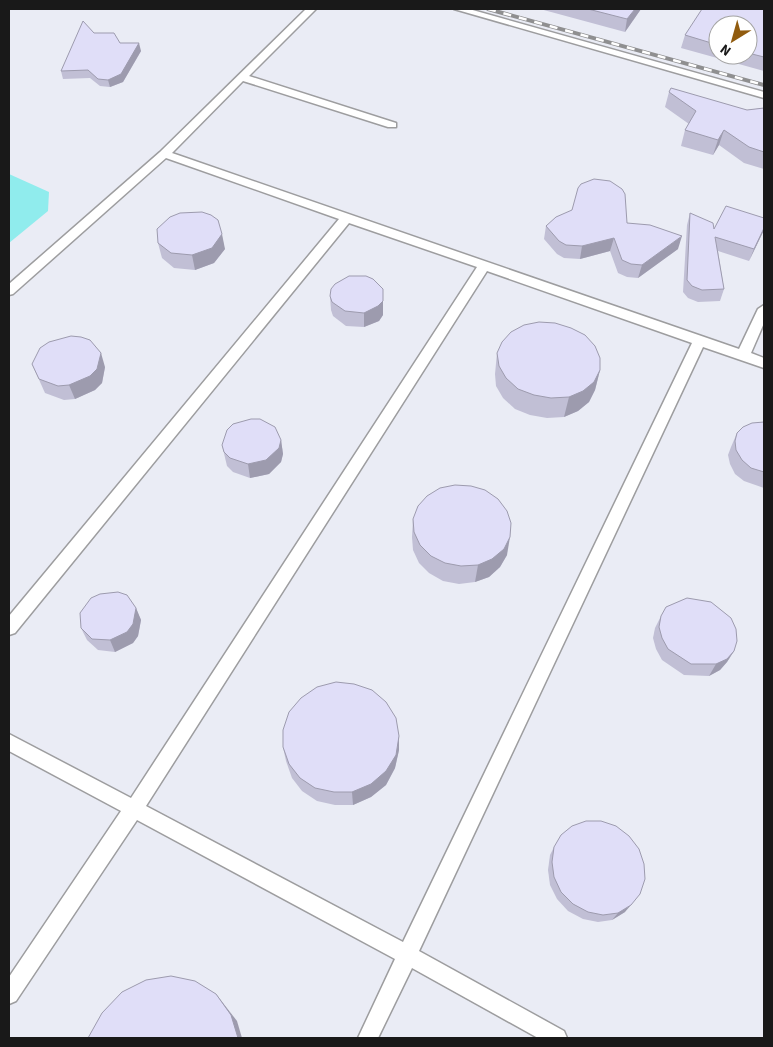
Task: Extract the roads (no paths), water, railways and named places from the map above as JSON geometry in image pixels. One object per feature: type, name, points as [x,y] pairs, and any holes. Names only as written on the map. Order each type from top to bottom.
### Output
[{"type":"lane","points":[[9,291],[164,154],[311,9]]},
{"type":"lane","points":[[467,10],[764,95]]},
{"type":"lane","points":[[240,77],[392,125]]},
{"type":"lane","points":[[164,154],[764,364]]},
{"type":"lane","points":[[9,628],[347,218]]},
{"type":"lane","points":[[9,994],[133,810],[484,266]]},
{"type":"lane","points":[[743,356],[764,309]]},
{"type":"lane","points":[[368,1038],[699,341]]},
{"type":"lane","points":[[9,742],[133,810],[408,955],[557,1038]]},
{"type":"water","points":[[9,174],[49,192],[48,211],[9,243]]},
{"type":"railway","points":[[488,9],[764,85]]}]
